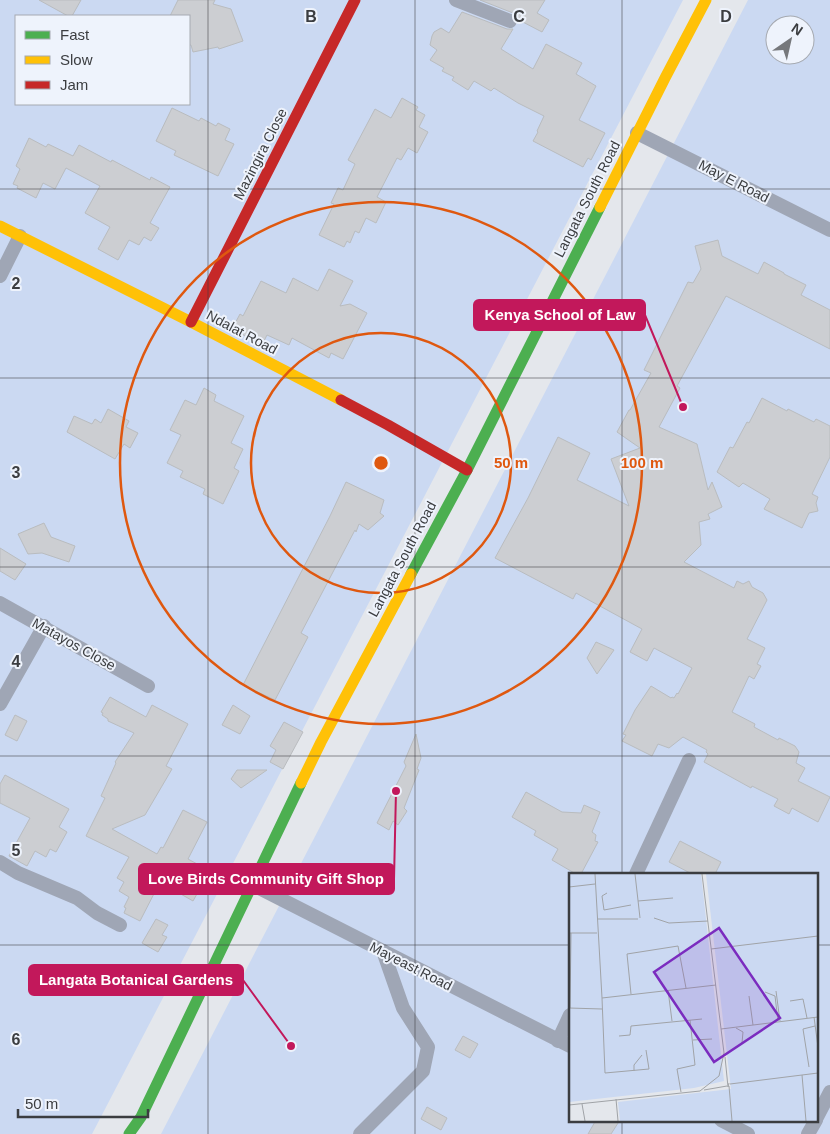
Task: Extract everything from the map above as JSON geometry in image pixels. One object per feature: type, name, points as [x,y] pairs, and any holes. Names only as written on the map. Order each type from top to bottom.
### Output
[{"type":"street","name":"Mazingira Close","points":[[190,322],[355,0]]},
{"type":"street","points":[[456,0],[510,20]]},
{"type":"street","name":"Langata South Road","points":[[129,1134],[141,1117],[321,742],[467,470],[637,132],[706,0]]},
{"type":"street","name":"May E Road","points":[[637,132],[830,230]]},
{"type":"street","name":"Ndalat Road","points":[[0,226],[388,425],[467,470]]},
{"type":"street","points":[[0,276],[20,236]]},
{"type":"street","name":"Matayos Close","points":[[0,603],[148,686]]},
{"type":"street","points":[[0,704],[44,626]]},
{"type":"street","points":[[636,873],[689,760]]},
{"type":"street","points":[[0,862],[18,873],[77,898],[97,914],[120,925]]},
{"type":"street","name":"Mayeast Road","points":[[253,884],[564,1043]]},
{"type":"street","points":[[360,1134],[423,1071],[428,1047],[403,1008],[383,951]]},
{"type":"street","points":[[564,1043],[569,1020]]},
{"type":"street","points":[[818,1116],[830,1092]]},
{"type":"street","points":[[138,1134],[141,1117]]},
{"type":"street","points":[[725,1122],[748,1134]]},
{"type":"street","points":[[808,1134],[815,1122]]},
{"type":"shaded area","points":[[0,0],[683,0],[92,1134],[0,1134]]},
{"type":"shaded area","points":[[748,0],[830,0],[830,1134],[161,1134]]},
{"type":"building","points":[[39,0],[81,0],[73,15],[66,15]]},
{"type":"building","points":[[178,0],[215,0],[213,4],[231,9],[243,41],[219,49],[218,47],[193,52],[190,45],[190,15],[170,15]]},
{"type":"building","points":[[480,0],[545,0],[537,13],[549,20],[542,32],[519,20],[513,13]]},
{"type":"building","points":[[462,12],[507,29],[513,29],[501,49],[533,69],[546,44],[582,63],[576,74],[596,86],[579,120],[605,133],[591,160],[588,158],[583,167],[533,141],[544,116],[494,88],[491,91],[474,81],[468,90],[452,80],[454,77],[442,71],[444,68],[430,60],[437,50],[430,45],[434,32],[441,28],[449,33]]},
{"type":"building","points":[[402,98],[418,107],[416,110],[425,115],[419,127],[428,132],[417,153],[408,148],[401,160],[397,158],[377,197],[386,202],[376,223],[366,218],[359,233],[355,231],[350,243],[347,241],[344,247],[319,235],[334,204],[331,203],[338,188],[343,190],[355,164],[348,160],[375,109],[391,118]]},
{"type":"building","points":[[172,108],[199,121],[201,118],[216,126],[218,123],[230,129],[225,140],[234,144],[218,176],[174,155],[176,151],[156,141]]},
{"type":"building","points":[[29,138],[46,147],[48,144],[73,156],[79,145],[150,180],[151,177],[170,187],[150,223],[159,228],[151,241],[144,237],[139,245],[129,240],[118,260],[98,249],[110,227],[85,213],[100,186],[66,168],[55,189],[43,183],[36,198],[17,188],[18,186],[13,184],[20,169],[16,166]]},
{"type":"building","points":[[718,240],[722,256],[758,274],[764,262],[806,285],[801,295],[830,310],[830,349],[726,296],[677,386],[680,388],[659,427],[697,444],[708,490],[712,482],[722,507],[708,514],[710,519],[699,522],[701,545],[684,562],[734,588],[737,581],[743,584],[749,581],[752,587],[763,593],[767,600],[747,639],[765,648],[757,664],[761,666],[754,679],[749,676],[732,712],[755,724],[754,727],[778,740],[779,738],[795,746],[799,752],[796,763],[805,768],[798,781],[830,797],[818,822],[792,808],[789,814],[774,806],[778,799],[752,786],[751,788],[704,762],[708,754],[707,750],[683,737],[669,748],[658,744],[652,756],[622,741],[626,735],[623,734],[635,710],[651,686],[674,698],[692,668],[654,648],[647,661],[630,652],[642,629],[576,593],[573,599],[495,558],[528,498],[558,437],[590,453],[577,480],[629,506],[611,459],[640,448],[617,432],[651,373],[644,370],[688,282],[693,283],[701,269],[695,246]]},
{"type":"building","points":[[329,269],[353,281],[340,306],[350,304],[367,313],[343,359],[331,353],[329,358],[292,338],[289,345],[267,335],[262,345],[232,329],[240,314],[243,316],[261,281],[286,293],[293,278],[318,291]]},
{"type":"building","points":[[204,388],[216,395],[214,401],[244,416],[231,443],[243,449],[234,468],[239,471],[223,504],[203,494],[205,489],[180,477],[183,471],[167,463],[181,435],[170,430],[185,400],[196,405]]},
{"type":"building","points":[[762,398],[787,411],[788,409],[814,422],[816,419],[830,426],[830,457],[812,494],[818,497],[816,503],[818,511],[809,513],[802,528],[764,509],[770,499],[743,483],[739,487],[717,472],[730,447],[733,448],[747,422],[749,423]]},
{"type":"building","points":[[108,409],[129,421],[126,427],[138,433],[130,448],[124,444],[115,459],[67,432],[74,416],[92,424],[95,419],[101,423]]},
{"type":"building","points":[[346,482],[384,500],[380,513],[384,516],[368,530],[359,524],[356,532],[355,530],[301,633],[308,637],[275,700],[243,685]]},
{"type":"building","points":[[44,523],[51,537],[75,546],[69,562],[42,553],[28,554],[18,534]]},
{"type":"building","points":[[0,548],[26,564],[15,580],[0,571]]},
{"type":"building","points":[[596,642],[614,650],[597,674],[587,658]]},
{"type":"building","points":[[110,697],[146,717],[152,705],[188,724],[166,766],[172,769],[145,815],[112,829],[157,854],[161,847],[163,848],[183,810],[207,822],[188,859],[210,871],[193,901],[165,885],[164,887],[159,884],[140,921],[124,913],[126,908],[124,907],[129,897],[119,891],[124,882],[117,878],[129,857],[86,836],[105,798],[101,796],[115,762],[134,733],[108,721],[102,715],[103,713],[101,712]]},
{"type":"building","points":[[233,705],[250,716],[240,734],[222,725]]},
{"type":"building","points":[[15,715],[27,721],[17,741],[5,735]]},
{"type":"building","points":[[284,722],[303,732],[283,769],[270,762],[276,750],[270,746]]},
{"type":"building","points":[[416,734],[421,758],[417,769],[419,770],[404,808],[407,811],[398,825],[393,821],[389,830],[377,823],[406,766],[404,762]]},
{"type":"building","points":[[237,770],[267,770],[241,788],[231,779]]},
{"type":"building","points":[[5,775],[69,809],[59,827],[67,832],[56,852],[50,849],[46,857],[35,851],[27,866],[9,856],[30,818],[0,803],[0,784]]},
{"type":"building","points":[[526,792],[562,812],[581,813],[584,805],[600,812],[592,832],[596,835],[595,841],[598,842],[582,873],[574,873],[552,860],[558,849],[534,835],[536,831],[512,817]]},
{"type":"building","points":[[680,841],[721,862],[716,873],[690,873],[669,862]]},
{"type":"building","points":[[156,919],[168,925],[162,935],[167,937],[158,952],[142,943]]},
{"type":"building","points":[[463,1036],[478,1044],[470,1058],[455,1050]]},
{"type":"building","points":[[427,1107],[447,1118],[441,1130],[421,1119]]},
{"type":"building","points":[[595,1122],[619,1122],[611,1134],[588,1134]]},
{"type":"traffic: fast","points":[[411,574],[467,470],[600,207]]},
{"type":"traffic: fast","points":[[129,1134],[141,1117],[301,783]]},
{"type":"traffic: slow","points":[[600,207],[706,0]]},
{"type":"traffic: slow","points":[[0,226],[341,400]]},
{"type":"traffic: slow","points":[[301,783],[411,574]]},
{"type":"traffic: jam","points":[[191,322],[355,0]]},
{"type":"traffic: jam","points":[[341,400],[467,470]]},
{"type":"place","name":"Kenya School of Law","points":[[683,407]]},
{"type":"place","name":"Love Birds Community Gift Shop","points":[[396,791]]},
{"type":"place","name":"Langata Botanical Gardens","points":[[291,1046]]}]
